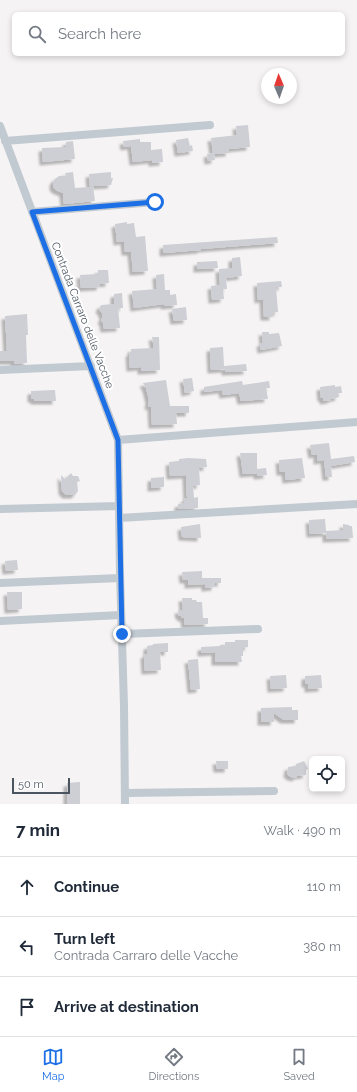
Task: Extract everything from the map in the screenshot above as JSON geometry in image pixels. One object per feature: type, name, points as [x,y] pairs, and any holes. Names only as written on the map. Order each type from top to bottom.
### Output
[{"type":"street","points":[[5,141],[210,125]]},
{"type":"street","name":"Contrada Carraro delle Vacche","points":[[0,126],[118,440],[125,804]]},
{"type":"street","points":[[32,212],[155,202]]},
{"type":"street","points":[[0,370],[91,366]]},
{"type":"street","points":[[118,440],[357,422]]},
{"type":"street","points":[[119,518],[357,504]]},
{"type":"street","points":[[0,509],[119,506]]},
{"type":"street","points":[[0,583],[120,578]]},
{"type":"street","points":[[0,620],[121,615]]},
{"type":"street","points":[[122,634],[258,629]]},
{"type":"street","points":[[125,794],[274,791]]},
{"type":"building","points":[[248,125],[250,147],[229,149],[229,153],[214,154],[215,160],[208,161],[207,154],[213,153],[211,138],[237,135],[236,126]]},
{"type":"building","points":[[188,138],[190,146],[192,145],[193,151],[178,153],[176,140]]},
{"type":"building","points":[[140,139],[140,142],[151,142],[151,150],[162,149],[163,162],[152,163],[152,160],[133,162],[131,146],[124,147],[123,141]]},
{"type":"building","points":[[73,141],[75,159],[43,162],[42,148],[66,147],[66,142]]},
{"type":"building","points":[[73,172],[75,188],[90,187],[89,174],[111,172],[111,178],[113,178],[111,185],[93,186],[95,201],[64,204],[63,193],[53,187],[53,182],[59,176],[66,176],[65,173]]},
{"type":"building","points":[[127,222],[127,224],[134,223],[136,237],[145,236],[148,271],[133,272],[131,252],[125,252],[124,241],[117,242],[115,224]]},
{"type":"building","points":[[277,237],[278,243],[163,253],[163,245]]},
{"type":"building","points":[[240,257],[242,276],[226,278],[227,289],[223,289],[224,299],[212,300],[211,286],[220,285],[219,269],[232,268],[232,258]]},
{"type":"building","points":[[217,261],[218,268],[197,269],[197,262]]},
{"type":"building","points":[[98,270],[108,270],[109,283],[100,284],[100,287],[81,288],[80,275],[98,274]]},
{"type":"building","points":[[164,274],[165,290],[170,290],[170,295],[176,294],[177,305],[164,306],[164,304],[134,308],[132,291],[157,289],[156,275]]},
{"type":"building","points":[[281,281],[282,287],[276,287],[278,312],[272,313],[273,317],[264,317],[263,299],[258,300],[257,283]]},
{"type":"building","points":[[122,293],[123,308],[118,308],[120,328],[104,329],[101,320],[103,317],[102,313],[99,309],[101,305],[114,304],[114,294]]},
{"type":"building","points":[[186,307],[187,320],[174,321],[172,309]]},
{"type":"building","points":[[27,314],[27,363],[14,364],[14,361],[0,361],[0,351],[7,351],[5,316]]},
{"type":"building","points":[[262,332],[269,332],[269,334],[279,333],[282,346],[261,350],[260,343],[263,343]]},
{"type":"building","points":[[152,337],[159,337],[160,370],[141,371],[141,367],[130,368],[129,353],[131,353],[131,349],[154,348]]},
{"type":"building","points":[[223,347],[224,366],[246,364],[247,371],[225,372],[225,369],[211,370],[210,348]]},
{"type":"building","points":[[192,378],[194,391],[185,393],[183,379]]},
{"type":"building","points":[[166,380],[170,406],[189,406],[189,413],[176,413],[177,424],[152,425],[151,406],[148,407],[149,400],[143,383]]},
{"type":"building","points":[[242,381],[243,385],[269,381],[270,388],[266,388],[268,399],[241,401],[239,393],[223,395],[222,390],[204,392],[204,387]]},
{"type":"building","points":[[335,385],[335,387],[341,386],[342,393],[338,393],[339,397],[323,401],[323,398],[321,398],[320,387]]},
{"type":"building","points":[[55,390],[56,401],[34,401],[34,399],[31,399],[31,391]]},
{"type":"building","points":[[329,443],[331,459],[354,456],[355,462],[331,466],[332,477],[326,477],[324,460],[317,461],[317,454],[312,455],[310,445]]},
{"type":"building","points":[[240,453],[257,453],[257,469],[266,468],[267,475],[257,476],[257,473],[243,474]]},
{"type":"building","points":[[188,458],[206,459],[207,467],[199,468],[200,485],[193,486],[194,498],[198,497],[198,508],[178,509],[178,504],[184,503],[184,499],[187,498],[186,475],[170,476],[169,462]]},
{"type":"building","points":[[302,458],[305,478],[286,480],[285,472],[280,472],[279,460]]},
{"type":"building","points":[[71,473],[73,476],[78,476],[80,481],[77,482],[78,491],[75,495],[66,495],[62,491],[61,475],[65,479]]},
{"type":"building","points":[[164,477],[164,487],[151,488],[151,478]]},
{"type":"building","points":[[325,519],[326,531],[343,530],[343,524],[352,526],[353,538],[326,539],[326,533],[310,534],[309,520]]},
{"type":"building","points":[[200,524],[201,538],[182,537],[181,527]]},
{"type":"building","points":[[17,560],[18,570],[6,571],[5,561]]},
{"type":"building","points":[[202,571],[202,578],[221,578],[221,583],[215,583],[215,587],[205,588],[205,584],[188,585],[188,580],[183,580],[182,572]]},
{"type":"building","points":[[7,592],[22,592],[22,609],[8,610]]},
{"type":"building","points":[[182,598],[192,598],[192,600],[196,600],[197,602],[202,602],[203,618],[208,618],[208,624],[185,625],[184,618],[179,616],[178,610],[183,610]]},
{"type":"building","points":[[235,640],[248,640],[248,647],[243,648],[243,656],[241,656],[242,662],[215,662],[215,652],[201,653],[201,647],[225,645],[225,642],[235,642]]},
{"type":"building","points":[[168,643],[168,652],[160,652],[161,670],[145,671],[144,655],[147,654],[147,646]]},
{"type":"building","points":[[198,659],[200,689],[191,690],[188,660]]},
{"type":"building","points":[[286,675],[287,688],[271,689],[270,676]]},
{"type":"building","points":[[321,675],[322,688],[308,689],[308,684],[305,684],[305,676]]},
{"type":"building","points":[[292,707],[292,710],[298,710],[298,720],[284,720],[274,713],[274,722],[261,722],[261,708]]},
{"type":"building","points":[[216,761],[228,761],[228,769],[217,769]]},
{"type":"building","points":[[304,761],[308,769],[306,770],[306,775],[297,776],[296,778],[287,774],[288,767],[296,766],[296,764]]},
{"type":"building","points":[[80,782],[80,804],[67,804],[67,783]]},
{"type":"route","points":[[122,634],[118,440],[32,212],[155,202]]}]
